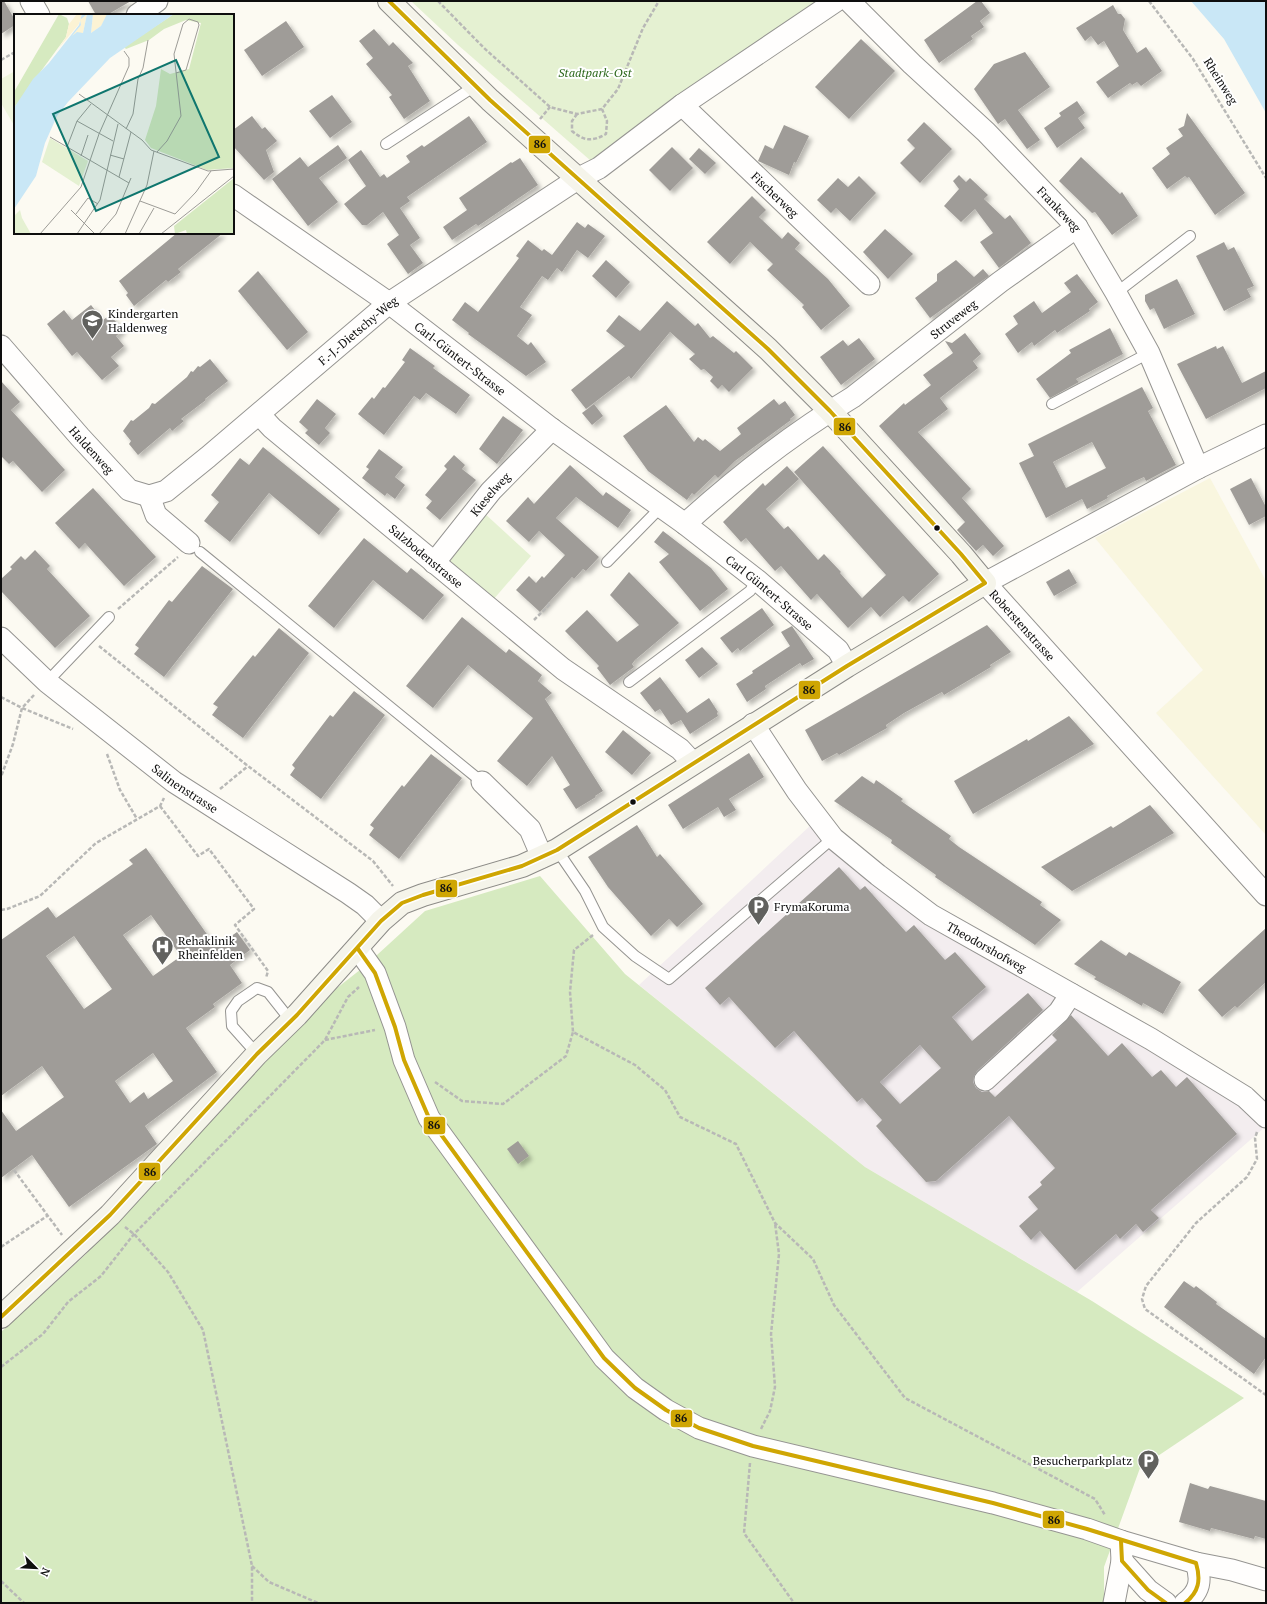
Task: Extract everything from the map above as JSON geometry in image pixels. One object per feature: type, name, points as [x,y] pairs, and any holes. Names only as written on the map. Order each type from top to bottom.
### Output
[{"type":"street","points":[[31,1],[38,14]]},
{"type":"street","points":[[138,14],[157,1]]},
{"type":"street","name":"Roberstenstrasse","points":[[388,1],[475,86],[768,349],[830,411],[961,554],[985,583],[1266,895]]},
{"type":"street","points":[[579,178],[598,168],[682,105],[836,1]]},
{"type":"street","name":"Frankeweg","points":[[849,1],[912,64],[986,132],[1077,227],[1149,353],[1198,468]]},
{"type":"street","name":"Fischerweg","points":[[682,105],[869,284]]},
{"type":"street","name":"F.-J.-Dietschy-Weg","points":[[149,496],[166,491],[260,415],[389,303],[579,178]]},
{"type":"street","name":"Carl-Güntert-Strasse","points":[[234,196],[389,303],[552,429],[685,524]]},
{"type":"street","name":"Struveweg","points":[[685,524],[726,487],[830,411],[853,397],[1000,282],[1077,227]]},
{"type":"street","name":"Haldenweg","points":[[1,346],[80,437],[129,490],[149,496]]},
{"type":"street","name":"Salzbodenstrasse","points":[[260,415],[272,428],[563,669],[680,749],[693,762]]},
{"type":"street","name":"Kieselweg","points":[[434,563],[491,491],[552,429]]},
{"type":"street","points":[[1,1317],[110,1215],[257,1054],[291,1021],[358,950],[381,921],[402,903],[522,866],[550,853],[753,724],[985,583],[1198,468],[1266,435]]},
{"type":"street","points":[[149,496],[156,515],[195,548]]},
{"type":"street","name":"Carl Güntert-Strasse","points":[[685,524],[757,580],[838,650],[847,666]]},
{"type":"street","name":"Salinenstrasse","points":[[1,638],[47,682],[174,782],[354,897],[365,905],[381,921]]},
{"type":"street","name":"Theodorshofweg","points":[[753,724],[797,791],[833,838],[931,915],[1151,1040],[1245,1097],[1265,1116]]},
{"type":"street","points":[[482,782],[530,829],[550,853]]},
{"type":"street","points":[[358,950],[375,973],[395,1027],[404,1060],[429,1118],[604,1358],[635,1388],[666,1410],[699,1428],[754,1446],[993,1503],[1087,1529],[1121,1551],[1148,1590],[1166,1603]]},
{"type":"street","points":[[985,1080],[1059,1012],[1071,994]]},
{"type":"street","points":[[1121,1551],[1232,1570],[1266,1580]]},
{"type":"street","points":[[1114,1603],[1121,1551]]},
{"type":"street","points":[[1184,1603],[1197,1590],[1200,1583],[1200,1574],[1196,1563]]},
{"type":"lane","points":[[386,144],[475,86]]},
{"type":"lane","points":[[1116,293],[1190,236]]},
{"type":"lane","points":[[1052,404],[1149,353]]},
{"type":"lane","points":[[607,562],[661,507]]},
{"type":"lane","points":[[195,548],[482,782]]},
{"type":"lane","points":[[628,682],[750,591],[757,580]]},
{"type":"lane","points":[[47,682],[109,617]]},
{"type":"lane","points":[[550,853],[585,890],[603,927],[635,956],[669,979],[833,838]]},
{"type":"lane","points":[[257,1054],[232,1026],[231,1011],[238,1001],[257,988],[263,990],[268,992],[291,1021]]},
{"type":"path","points":[[438,1],[484,48],[550,107],[577,114],[602,110],[618,89],[644,28],[659,1]]},
{"type":"path","name":"Rheinweg","points":[[1149,1],[1193,59],[1266,178]]},
{"type":"path","points":[[1,60],[14,53]]},
{"type":"path","points":[[577,114],[572,121],[572,131],[580,138],[596,139],[606,134],[607,121],[602,110]]},
{"type":"path","points":[[109,617],[177,558],[195,548]]},
{"type":"path","points":[[522,636],[531,621],[541,615],[550,604],[548,603]]},
{"type":"path","points":[[89,638],[248,766],[373,861],[391,880],[402,903]]},
{"type":"path","points":[[1,777],[13,744],[22,708],[47,682]]},
{"type":"path","points":[[1,697],[22,708],[76,730]]},
{"type":"path","points":[[106,750],[120,790],[137,819]]},
{"type":"path","points":[[204,801],[248,766]]},
{"type":"path","points":[[1,910],[7,910],[40,896],[96,844],[160,806],[174,782]]},
{"type":"path","points":[[160,806],[198,856],[209,849],[254,909],[235,925],[268,971],[263,990]]},
{"type":"path","points":[[430,1078],[462,1101],[503,1104],[566,1056],[573,1032],[570,992],[574,950],[603,927]]},
{"type":"path","points":[[1,1367],[43,1334],[68,1302],[101,1276],[134,1234],[325,1040],[348,997],[375,973]]},
{"type":"path","points":[[325,1040],[395,1027]]},
{"type":"path","points":[[573,1032],[634,1065],[665,1090],[680,1117],[736,1144],[775,1223],[779,1254],[771,1334],[775,1387],[770,1411],[750,1457],[744,1533],[794,1603]]},
{"type":"path","points":[[1265,1116],[1255,1138],[1257,1159],[1247,1177],[1196,1223],[1146,1286],[1142,1299],[1145,1309],[1266,1395]]},
{"type":"path","points":[[14,1170],[63,1237]]},
{"type":"path","points":[[110,1215],[134,1234],[168,1272],[203,1330],[252,1566],[252,1603]]},
{"type":"path","points":[[1,1247],[47,1216]]},
{"type":"path","points":[[775,1223],[813,1259],[834,1305],[905,1398],[1095,1499],[1121,1551]]},
{"type":"path","points":[[252,1566],[269,1582],[318,1603]]},
{"type":"path","points":[[1,1580],[24,1603]]},
{"type":"shaded area","points":[[1210,478],[1266,581],[1266,835],[1156,713],[1203,670],[1095,538]]},
{"type":"shaded area","points":[[812,824],[889,897],[1237,1099],[1265,1127],[1077,1292],[865,1167],[639,985]]},
{"type":"green space","name":"Stadtpark-Ost","points":[[411,1],[819,1],[591,161],[458,45]]},
{"type":"green space","points":[[14,72],[14,125],[1,103],[1,79]]},
{"type":"green space","points":[[483,512],[531,556],[493,600],[450,563],[450,556]]},
{"type":"green space","points":[[540,876],[625,974],[865,1167],[1092,1301],[1244,1398],[1140,1468],[1104,1567],[1104,1603],[1,1603],[1,1332],[85,1255],[214,1115],[337,988],[365,966],[425,911]]},
{"type":"water","points":[[1191,1],[1266,1],[1266,113],[1224,39]]},
{"type":"building","points":[[1,1],[4,1],[14,18],[14,26],[1,34]]},
{"type":"building","points":[[88,1],[131,1],[109,14],[95,14]]},
{"type":"building","points":[[977,1],[981,1],[990,13],[980,21],[984,27],[971,36],[973,39],[939,63],[924,40]]},
{"type":"building","points":[[1113,5],[1118,14],[1121,14],[1125,19],[1123,30],[1137,53],[1146,47],[1162,71],[1141,86],[1137,82],[1132,85],[1130,83],[1108,98],[1096,82],[1119,66],[1104,41],[1098,45],[1091,36],[1085,41],[1076,28]]},
{"type":"building","points":[[286,21],[304,47],[262,76],[244,50]]},
{"type":"building","points":[[374,29],[389,46],[393,42],[413,63],[408,66],[430,101],[404,119],[389,97],[392,95],[366,64],[373,58],[359,41]]},
{"type":"building","points":[[861,39],[895,71],[849,119],[815,87]]},
{"type":"building","points":[[1025,52],[1050,87],[1018,110],[1040,140],[1027,149],[1005,119],[998,124],[974,89],[994,64]]},
{"type":"building","points":[[332,95],[352,122],[330,138],[309,111]]},
{"type":"building","points":[[1077,101],[1085,113],[1078,118],[1085,128],[1057,148],[1044,128],[1061,116],[1059,113]]},
{"type":"building","points":[[1187,113],[1245,193],[1215,215],[1189,177],[1187,178],[1185,176],[1167,189],[1152,168],[1170,154],[1166,148],[1183,136],[1178,129],[1184,126]]},
{"type":"building","points":[[252,116],[262,129],[265,127],[277,141],[266,150],[274,172],[264,180],[234,147],[234,129]]},
{"type":"building","points":[[469,116],[487,142],[407,197],[410,201],[400,208],[420,238],[410,245],[423,263],[408,274],[387,244],[399,235],[383,212],[367,225],[362,225],[344,204],[366,186],[348,160],[361,150],[380,177],[384,174],[387,178],[410,162],[406,156],[422,145],[424,147]]},
{"type":"building","points":[[924,122],[952,149],[920,183],[900,163],[915,148],[907,140]]},
{"type":"building","points":[[784,125],[809,136],[796,163],[794,162],[789,175],[758,161],[765,145],[773,149]]},
{"type":"building","points":[[338,145],[347,158],[319,178],[338,202],[308,226],[272,179],[300,157],[308,167]]},
{"type":"building","points":[[672,147],[693,168],[670,191],[649,170]]},
{"type":"building","points":[[699,148],[716,163],[705,174],[689,159]]},
{"type":"building","points":[[1081,157],[1120,194],[1122,192],[1138,216],[1112,235],[1095,212],[1092,213],[1059,181]]},
{"type":"building","points":[[520,158],[538,185],[478,226],[476,224],[452,240],[443,227],[467,210],[459,198],[511,162],[512,163]]},
{"type":"building","points":[[959,175],[966,182],[970,178],[988,195],[984,199],[1005,219],[1010,215],[1031,243],[999,268],[980,242],[993,233],[975,209],[961,222],[944,206],[959,189],[953,181]]},
{"type":"building","points":[[859,176],[876,193],[850,221],[836,208],[831,213],[817,200],[838,178],[848,187]]},
{"type":"building","points":[[752,196],[766,210],[759,217],[782,239],[788,232],[800,243],[795,249],[828,279],[850,306],[821,330],[802,307],[804,305],[767,270],[773,264],[750,242],[730,264],[707,242]]},
{"type":"building","points":[[577,222],[585,228],[588,224],[605,236],[588,258],[577,250],[562,272],[557,268],[548,280],[542,276],[520,307],[532,315],[517,336],[528,345],[531,342],[546,362],[526,376],[468,334],[469,333],[452,320],[465,302],[478,312],[519,258],[516,256],[528,240],[542,251],[544,249],[552,255]]},
{"type":"building","points":[[885,229],[913,254],[888,279],[863,252]]},
{"type":"building","points":[[176,234],[222,234],[178,269],[181,272],[168,282],[166,280],[134,306],[126,295],[128,293],[119,281]]},
{"type":"building","points":[[1224,242],[1228,250],[1234,247],[1254,286],[1247,289],[1251,297],[1224,311],[1196,256]]},
{"type":"building","points":[[606,260],[630,282],[616,298],[592,276]]},
{"type":"building","points":[[956,260],[974,277],[983,269],[989,276],[930,318],[915,298],[937,281],[937,274]]},
{"type":"building","points":[[258,271],[308,332],[287,350],[238,291]]},
{"type":"building","points":[[1077,274],[1098,302],[1089,309],[1090,311],[1057,333],[1055,330],[1034,346],[1032,342],[1018,353],[1005,334],[1018,324],[1013,316],[1034,301],[1042,313],[1071,292],[1064,283]]},
{"type":"building","points":[[1177,279],[1195,314],[1164,329],[1154,308],[1150,310],[1145,301],[1145,295]]},
{"type":"building","points":[[667,301],[695,326],[698,323],[710,338],[713,336],[734,353],[736,351],[753,368],[729,392],[722,385],[718,389],[710,381],[713,377],[704,369],[701,370],[689,359],[695,354],[670,332],[631,379],[629,376],[586,409],[571,390],[625,346],[606,331],[619,315],[640,331]]},
{"type":"building","points":[[91,305],[103,320],[110,315],[123,330],[116,336],[124,346],[111,357],[119,366],[102,380],[77,352],[72,356],[47,324],[64,310],[72,320]]},
{"type":"building","points":[[1110,328],[1123,354],[1076,379],[1079,382],[1050,398],[1036,379],[1071,353],[1069,350]]},
{"type":"building","points":[[965,333],[981,354],[973,361],[978,368],[940,398],[948,409],[918,432],[971,489],[962,498],[1004,546],[993,556],[983,545],[976,551],[957,530],[965,522],[879,426],[904,403],[905,405],[931,385],[923,375],[953,353],[945,341],[952,343]]},
{"type":"building","points":[[859,338],[875,359],[841,385],[820,357],[843,340],[848,346]]},
{"type":"building","points":[[1216,346],[1217,349],[1223,346],[1242,383],[1266,371],[1266,388],[1206,419],[1177,364]]},
{"type":"building","points":[[410,348],[435,366],[433,368],[470,395],[456,414],[426,393],[420,400],[414,396],[384,435],[358,414],[372,397],[374,399],[383,387],[385,388],[405,362],[402,360]]},
{"type":"building","points":[[210,359],[228,381],[181,419],[184,421],[172,431],[170,428],[138,455],[129,444],[131,441],[123,431],[131,420],[133,421],[149,408],[152,403],[155,404],[187,377],[191,371],[193,372],[198,366],[200,367]]},
{"type":"building","points":[[1,381],[20,402],[11,410],[65,470],[42,492],[13,461],[9,464],[1,456]]},
{"type":"building","points":[[1142,387],[1153,408],[1148,411],[1176,465],[1146,481],[1144,477],[1133,482],[1087,509],[1082,499],[1046,518],[1019,463],[1034,456],[1028,444]],"holes":[[[1092,442],[1106,468],[1066,488],[1053,462]]]},
{"type":"building","points":[[317,399],[336,414],[325,428],[330,433],[319,445],[305,433],[308,430],[299,422]]},
{"type":"building","points":[[774,399],[779,405],[785,401],[795,415],[790,419],[791,420],[735,461],[718,478],[715,475],[694,495],[692,493],[687,500],[648,471],[623,436],[666,405],[694,442],[698,437],[703,441],[705,439],[720,451],[741,434],[737,428]]},
{"type":"building","points":[[594,404],[603,416],[592,425],[582,413]]},
{"type":"building","points":[[503,416],[523,430],[497,464],[479,449]]},
{"type":"building","points":[[823,446],[939,574],[909,602],[903,596],[880,617],[871,607],[848,628],[817,594],[811,600],[781,566],[775,571],[746,538],[741,542],[723,522],[763,483],[765,486],[787,466],[799,479],[766,509],[784,529],[788,526],[818,560],[824,554],[841,572],[840,573],[869,606],[862,598],[886,575],[794,472]]},
{"type":"building","points":[[263,447],[340,509],[319,535],[269,493],[230,542],[204,521],[219,502],[211,495],[240,458],[249,465]]},
{"type":"building","points":[[379,449],[403,467],[395,477],[405,485],[395,499],[387,493],[385,496],[362,478],[369,469],[366,467]]},
{"type":"building","points":[[454,455],[465,465],[462,469],[476,480],[440,520],[426,508],[432,501],[425,495],[447,469],[444,466]]},
{"type":"building","points":[[570,465],[603,496],[606,492],[631,510],[618,528],[576,497],[556,518],[599,557],[586,571],[583,569],[574,579],[572,577],[540,612],[516,590],[529,576],[536,583],[542,576],[544,578],[565,555],[539,531],[529,542],[506,521],[528,497],[534,504]]},
{"type":"building","points":[[1251,478],[1266,507],[1266,516],[1249,525],[1230,489]]},
{"type":"building","points":[[93,488],[156,557],[124,586],[85,543],[79,549],[55,523]]},
{"type":"building","points":[[663,531],[711,568],[728,589],[700,611],[659,562],[669,554],[654,542]]},
{"type":"building","points":[[364,538],[407,573],[411,568],[444,595],[423,620],[373,580],[334,628],[308,606]]},
{"type":"building","points":[[35,550],[50,566],[47,569],[90,616],[55,648],[1,591],[1,579],[12,569],[10,567],[21,556],[25,560]]},
{"type":"building","points":[[202,566],[233,589],[164,677],[134,654],[139,648],[135,645],[169,600],[172,602]]},
{"type":"building","points":[[1069,569],[1077,583],[1054,596],[1046,582]]},
{"type":"building","points":[[629,572],[679,623],[635,660],[632,664],[634,667],[610,685],[597,668],[599,666],[565,631],[587,610],[617,642],[639,625],[610,595]]},
{"type":"building","points":[[762,608],[774,625],[740,651],[738,648],[732,653],[720,638]]},
{"type":"building","points":[[462,617],[506,653],[509,649],[542,675],[538,681],[552,693],[545,699],[603,791],[595,796],[596,797],[576,809],[563,789],[570,785],[552,756],[527,786],[497,761],[533,718],[468,665],[433,708],[406,686]]},
{"type":"building","points":[[987,625],[1011,652],[990,665],[991,667],[944,695],[942,692],[904,713],[886,725],[887,728],[839,755],[837,753],[822,761],[805,730]]},
{"type":"building","points":[[792,626],[814,659],[802,666],[800,663],[765,686],[766,689],[747,702],[736,684],[753,673],[752,671],[790,646],[781,632]]},
{"type":"building","points":[[279,628],[309,653],[243,738],[212,715],[218,707],[213,704],[253,655],[255,657]]},
{"type":"building","points":[[702,647],[718,664],[699,678],[685,660]]},
{"type":"building","points":[[660,677],[687,713],[709,698],[718,712],[718,716],[690,734],[681,720],[671,725],[660,709],[655,712],[640,693]]},
{"type":"building","points":[[354,691],[385,715],[321,799],[290,775],[295,768],[292,765],[330,715],[333,717]]},
{"type":"building","points":[[1069,716],[1094,744],[973,814],[954,781],[1027,739],[1028,741]]},
{"type":"building","points":[[623,730],[651,753],[632,775],[605,752]]},
{"type":"building","points":[[749,753],[764,777],[729,799],[736,810],[724,817],[718,807],[683,829],[668,805]]},
{"type":"building","points":[[431,754],[462,778],[399,859],[369,835],[374,828],[370,825],[402,785],[404,787]]},
{"type":"building","points":[[862,776],[874,784],[876,780],[903,799],[901,801],[951,836],[949,839],[959,847],[1042,902],[1040,905],[1061,920],[1035,945],[935,877],[936,875],[891,843],[892,840],[834,801]]},
{"type":"building","points":[[1150,805],[1174,833],[1072,891],[1041,867],[1111,826],[1113,828]]},
{"type":"building","points":[[637,825],[657,857],[660,854],[703,904],[677,927],[669,919],[651,936],[608,887],[588,857]]},
{"type":"building","points":[[146,848],[216,947],[237,932],[250,950],[230,965],[242,983],[213,1004],[215,1007],[186,1028],[217,1072],[145,1126],[157,1144],[69,1207],[32,1155],[1,1178],[1,1110],[16,1131],[64,1097],[42,1066],[1,1096],[1,940],[48,907],[56,918],[133,864],[129,860]],"holes":[[[151,915],[181,956],[153,976],[123,935]],[[74,936],[112,989],[84,1009],[46,956]],[[153,1053],[173,1081],[148,1099],[144,1092],[130,1103],[115,1081]]]},
{"type":"building","points":[[839,867],[860,890],[865,886],[906,932],[914,925],[945,960],[955,952],[986,987],[952,1017],[972,1041],[1028,993],[1043,1010],[977,1071],[973,1082],[976,1088],[982,1092],[989,1091],[995,1097],[1057,1040],[1052,1035],[1071,1015],[1108,1056],[1122,1043],[1152,1077],[1161,1070],[1176,1087],[1187,1077],[1237,1134],[1151,1210],[1159,1218],[1143,1232],[1136,1224],[1120,1239],[1116,1234],[1075,1270],[1040,1231],[1031,1240],[1019,1226],[1038,1209],[1028,1197],[1042,1185],[1040,1182],[1055,1168],[1009,1116],[936,1181],[926,1182],[876,1126],[882,1120],[862,1098],[857,1102],[794,1031],[775,1048],[729,997],[720,1005],[705,988]],"holes":[[[920,1045],[941,1068],[900,1104],[880,1082]]]},
{"type":"building","points":[[1266,928],[1266,982],[1237,1008],[1235,1006],[1222,1017],[1198,990]]},
{"type":"building","points":[[1101,940],[1126,956],[1129,952],[1181,982],[1163,1014],[1143,1003],[1142,1006],[1094,979],[1096,977],[1074,964]]},
{"type":"building","points":[[518,1141],[529,1156],[518,1164],[507,1149]]},
{"type":"building","points":[[1184,1281],[1194,1288],[1196,1286],[1217,1302],[1216,1304],[1266,1339],[1266,1357],[1254,1374],[1164,1307]]},
{"type":"building","points":[[1190,1483],[1208,1489],[1210,1486],[1266,1501],[1266,1539],[1255,1536],[1254,1539],[1211,1528],[1210,1531],[1179,1522]]},
{"type":"transit line","name":"86","points":[[1,1317],[110,1215],[257,1054],[297,1015],[381,921],[402,903],[423,895],[522,866],[557,850],[847,666],[985,583],[961,554],[830,411],[768,349],[490,100],[389,1]]},
{"type":"transit line","name":"86","points":[[358,949],[375,973],[395,1027],[404,1060],[429,1118],[604,1358],[635,1388],[666,1410],[699,1428],[753,1446],[993,1503],[1087,1529],[1196,1563],[1198,1569],[1198,1585],[1190,1599],[1185,1603]]},
{"type":"transit line","name":"86","points":[[1121,1541],[1122,1561],[1148,1590],[1166,1603]]},
{"type":"place","name":"Kindergarten Haldenweg","points":[[92,340]]},
{"type":"place","name":"FrymaKoruma","points":[[758,926]]},
{"type":"place","name":"Rehaklinik Rheinfelden","points":[[163,966]]},
{"type":"place","name":"Besucherparkplatz","points":[[1148,1480]]}]
